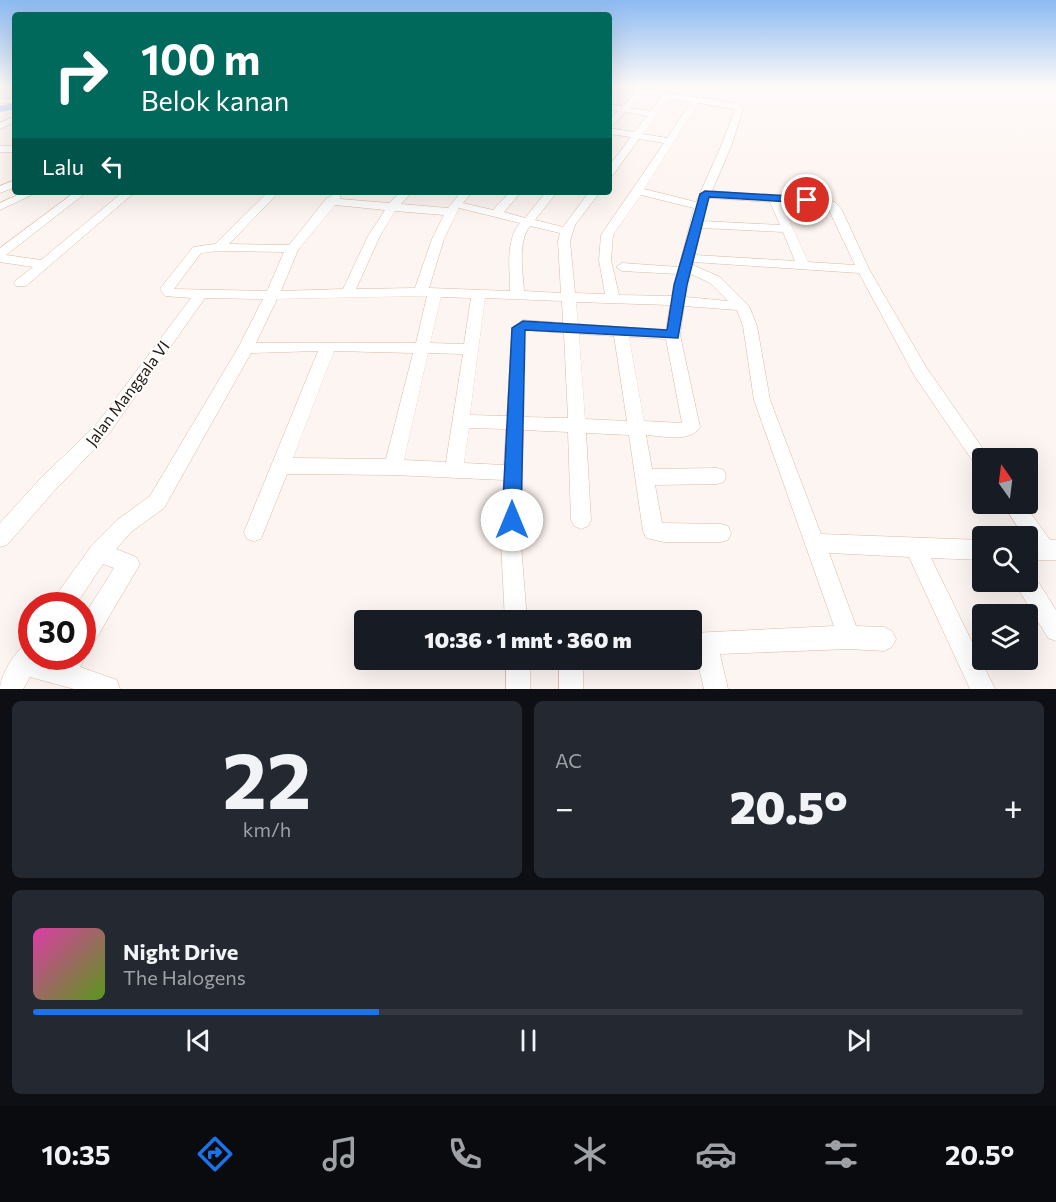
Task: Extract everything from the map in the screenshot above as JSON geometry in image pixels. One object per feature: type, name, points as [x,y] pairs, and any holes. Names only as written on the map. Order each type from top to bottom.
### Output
[{"type":"street","points":[[612,166],[621,149],[650,118]]},
{"type":"street","points":[[612,297],[605,260],[606,240],[684,118]]},
{"type":"street","points":[[461,421],[685,430],[691,427],[673,335],[678,301],[696,224],[703,200],[728,144],[736,118]]},
{"type":"street","points":[[612,131],[670,141]]},
{"type":"street","points":[[637,191],[703,200],[792,199],[831,204],[863,269],[920,371],[973,448]]},
{"type":"street","points":[[0,207],[26,195]]},
{"type":"street","points":[[0,256],[78,195]]},
{"type":"street","points":[[21,283],[126,195]]},
{"type":"street","points":[[219,247],[271,195]]},
{"type":"street","points":[[72,592],[99,552],[124,526],[157,502],[246,348],[292,249],[337,195]]},
{"type":"street","points":[[348,293],[374,236],[392,207],[404,195]]},
{"type":"street","points":[[393,467],[421,347],[439,233],[452,208],[464,195]]},
{"type":"street","points":[[496,214],[513,195]]},
{"type":"street","points":[[517,294],[516,252],[520,231],[550,195]]},
{"type":"street","points":[[581,520],[564,242],[565,231],[593,195]]},
{"type":"street","points":[[774,199],[804,267]]},
{"type":"street","points":[[330,201],[392,207],[452,208],[496,214],[565,231]]},
{"type":"street","points":[[696,224],[786,229]]},
{"type":"street","points":[[292,249],[219,247],[197,250],[166,289],[170,293],[200,295],[517,294],[612,297],[741,306]]},
{"type":"street","points":[[0,256],[42,264]]},
{"type":"street","points":[[622,267],[686,265],[863,269]]},
{"type":"street","points":[[686,265],[715,280],[741,306],[750,326],[762,400],[849,637]]},
{"type":"street","points":[[454,470],[479,293]]},
{"type":"street","name":"Jalan Manggala VI","points":[[0,538],[47,485],[102,430],[200,295]]},
{"type":"street","points":[[515,610],[511,544],[519,328],[523,325],[673,335]]},
{"type":"street","points":[[621,331],[653,531],[721,533]]},
{"type":"street","points":[[246,348],[328,346],[471,349]]},
{"type":"street","points":[[254,532],[328,346]]},
{"type":"street","points":[[281,466],[393,467],[512,473]]},
{"type":"street","points":[[646,477],[717,476]]},
{"type":"street","points":[[1019,514],[1043,550]]},
{"type":"street","points":[[813,543],[972,550]]},
{"type":"street","points":[[915,548],[983,689]]},
{"type":"street","points":[[96,618],[129,564],[99,552]]},
{"type":"street","points":[[1031,592],[1056,630]]},
{"type":"street","points":[[702,643],[849,637],[884,639]]},
{"type":"street","points":[[702,653],[716,689]]},
{"type":"street","points":[[9,689],[21,670]]},
{"type":"street","points":[[76,670],[108,689]]},
{"type":"street","points":[[518,670],[518,689]]},
{"type":"street","points":[[571,670],[571,689]]},
{"type":"route","points":[[512,520],[519,328],[523,325],[673,335],[685,266],[705,194],[807,200]]}]
